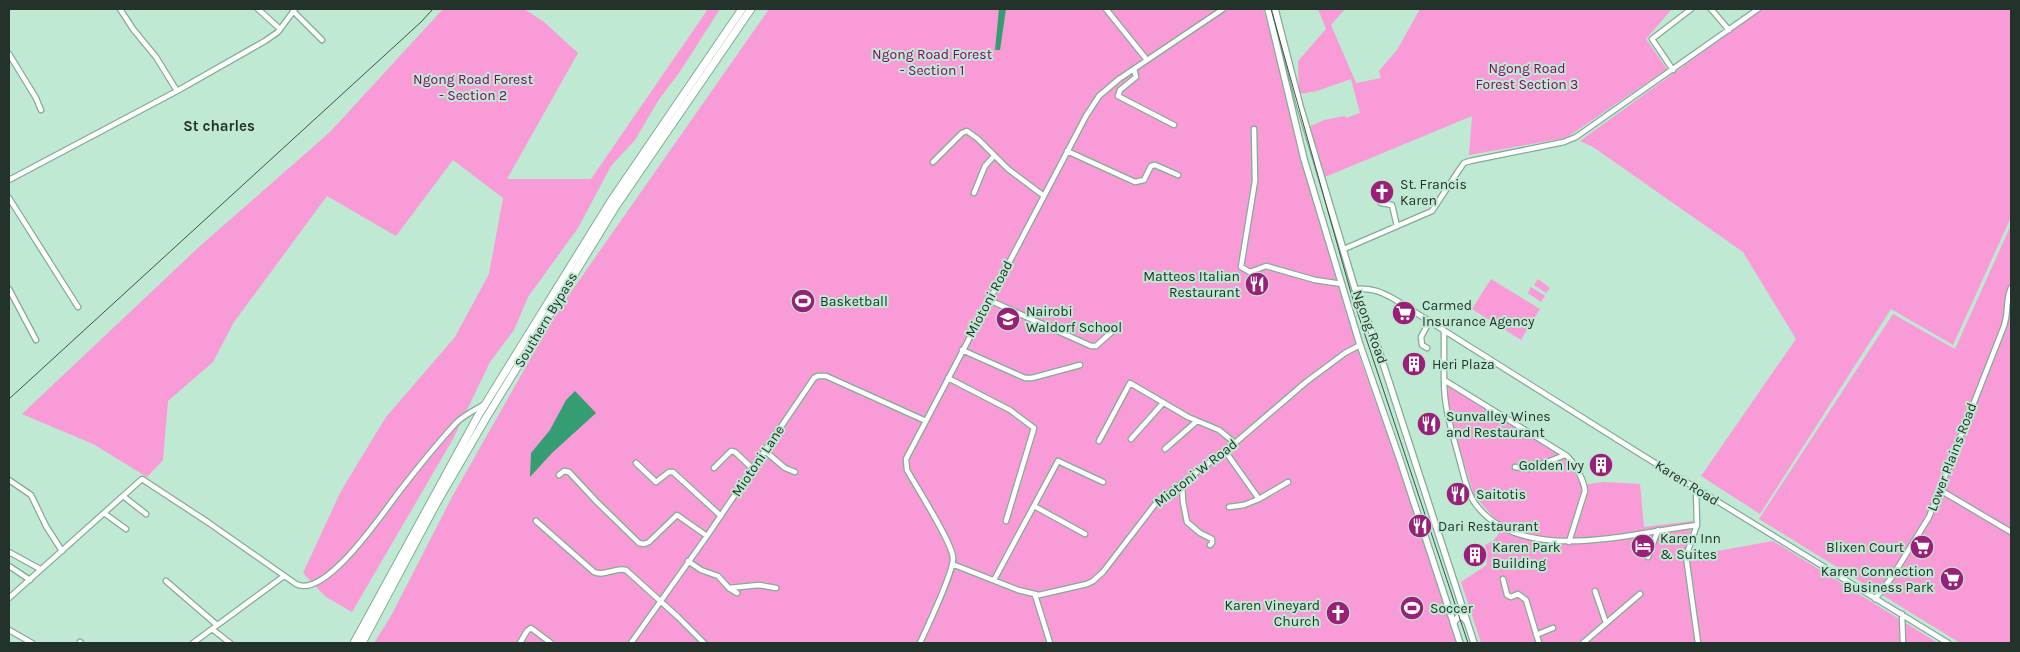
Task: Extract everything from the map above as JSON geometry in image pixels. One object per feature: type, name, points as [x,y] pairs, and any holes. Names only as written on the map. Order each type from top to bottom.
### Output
[{"type":"highway","name":"Southern Bypass","points":[[354,643],[487,402],[611,201],[742,9]]},
{"type":"highway","name":"Southern Bypass","points":[[362,643],[436,504],[600,231],[751,9]]},
{"type":"main road","name":"Ngong Road","points":[[1268,9],[1304,159],[1360,345],[1460,643]]},
{"type":"main road","name":"Ngong Road","points":[[1275,9],[1300,106],[1355,289],[1378,348],[1474,643]]},
{"type":"main road","points":[[1313,188],[1317,183],[1323,183]]},
{"type":"main road","points":[[1445,598],[1453,600],[1457,592]]},
{"type":"main road","points":[[1454,627],[1454,622],[1459,616],[1466,621]]},
{"type":"street","points":[[120,9],[133,29],[156,57],[177,91]]},
{"type":"street","points":[[258,9],[280,29]]},
{"type":"street","points":[[1106,9],[1147,60]]},
{"type":"street","points":[[1213,9],[1214,15]]},
{"type":"street","name":"Miotoni Road","points":[[952,564],[953,554],[906,466],[906,459],[1086,116],[1099,96],[1134,69],[1223,9]]},
{"type":"street","points":[[1673,70],[1652,39],[1691,9]]},
{"type":"street","points":[[1711,9],[1729,30]]},
{"type":"street","points":[[1344,249],[1432,212],[1464,164],[1473,160],[1572,140],[1758,9]]},
{"type":"street","points":[[9,180],[177,91],[265,41],[280,29],[294,10],[322,40]]},
{"type":"street","points":[[9,54],[36,98],[41,110]]},
{"type":"street","points":[[1134,69],[1136,77],[1120,90],[1118,96],[1174,125]]},
{"type":"street","points":[[1254,129],[1255,181],[1240,266],[1250,272],[1266,266],[1315,280],[1342,284]]},
{"type":"street","points":[[933,162],[965,131],[978,139],[1015,175],[1044,196]]},
{"type":"street","points":[[1068,151],[1135,182],[1144,180],[1151,166],[1154,165],[1178,175]]},
{"type":"street","points":[[974,193],[985,166],[994,156]]},
{"type":"street","points":[[9,198],[78,307]]},
{"type":"street","points":[[1381,203],[1392,205],[1397,226]]},
{"type":"street","name":"Karen Road","points":[[1355,289],[1370,288],[1377,290],[1948,643]]},
{"type":"street","name":"Lower Plains Road","points":[[1875,599],[1892,577],[1924,526],[1940,490],[2010,310],[2007,298],[2011,288]]},
{"type":"street","points":[[9,290],[36,340]]},
{"type":"street","points":[[989,300],[1091,346],[1096,346],[1115,329]]},
{"type":"street","points":[[1427,348],[1422,344],[1421,339],[1428,321]]},
{"type":"street","points":[[1444,330],[1444,380],[1447,417],[1473,501],[1494,523],[1509,532],[1568,542],[1589,541],[1697,525]]},
{"type":"street","name":"Miotoni W Road","points":[[952,564],[1035,595],[1059,591],[1093,581],[1103,572],[1152,507],[1235,443],[1306,382],[1345,353],[1360,345]]},
{"type":"street","points":[[962,350],[1025,378],[1080,366]]},
{"type":"street","name":"Miotoni Lane","points":[[631,643],[766,451],[814,378],[826,376],[926,420]]},
{"type":"street","points":[[948,378],[1010,410],[1034,428],[1006,521]]},
{"type":"street","points":[[1444,380],[1565,455],[1573,463],[1584,488],[1583,498],[1568,542]]},
{"type":"street","points":[[1100,442],[1130,382],[1196,421],[1218,430],[1235,443]]},
{"type":"street","points":[[9,598],[140,481],[144,480],[284,576],[303,586],[317,581],[339,566],[380,520],[423,462],[457,423],[487,402]]},
{"type":"street","points":[[1131,439],[1163,403]]},
{"type":"street","points":[[1165,449],[1196,421]]},
{"type":"street","points":[[714,468],[731,451],[735,452],[753,469]]},
{"type":"street","points":[[766,451],[786,468],[795,472]]},
{"type":"street","points":[[1225,451],[1259,499]]},
{"type":"street","points":[[1515,467],[1529,469],[1565,455]]},
{"type":"street","points":[[994,580],[1058,461],[1103,482]]},
{"type":"street","points":[[636,463],[656,482],[669,472],[674,474],[721,516]]},
{"type":"street","points":[[559,475],[564,471],[569,472],[639,543],[649,542],[677,515],[707,536]]},
{"type":"street","points":[[9,480],[31,495],[46,526],[62,551]]},
{"type":"street","points":[[1230,507],[1244,505],[1259,499],[1288,482]]},
{"type":"street","points":[[1182,483],[1185,517],[1196,530],[1212,539],[1210,546]]},
{"type":"street","points":[[1696,488],[1697,525],[1686,556],[1698,643]]},
{"type":"street","points":[[1940,490],[2011,532]]},
{"type":"street","points":[[123,496],[146,514]]},
{"type":"street","points":[[1034,506],[1085,534]]},
{"type":"street","points":[[104,513],[126,529]]},
{"type":"street","points":[[536,521],[594,572],[602,574],[625,570],[661,601],[704,643]]},
{"type":"street","points":[[1648,557],[1658,530]]},
{"type":"street","points":[[9,552],[40,569]]},
{"type":"street","points":[[688,561],[701,570],[718,576],[737,594]]},
{"type":"street","points":[[920,643],[952,564]]},
{"type":"street","points":[[9,566],[30,580]]},
{"type":"street","points":[[193,643],[284,576]]},
{"type":"street","points":[[1503,579],[1508,595],[1520,594],[1526,600],[1539,643]]},
{"type":"street","points":[[166,581],[217,625]]},
{"type":"street","points":[[729,588],[759,585],[776,588]]},
{"type":"street","points":[[1595,591],[1606,623]]},
{"type":"street","points":[[1583,643],[1640,594]]},
{"type":"street","points":[[1035,595],[1050,643]]},
{"type":"street","points":[[1902,614],[1903,643]]},
{"type":"street","points":[[520,643],[531,628],[552,643]]},
{"type":"street","points":[[1536,635],[1553,628]]},
{"type":"street","points":[[212,629],[230,643]]},
{"type":"street","points":[[9,630],[32,643]]},
{"type":"green space","name":"Ngong Road Forest - Section 2","points":[[443,9],[524,9],[544,22],[578,53],[507,179],[591,179],[708,9],[720,9],[681,70],[658,101],[635,140],[611,166],[578,228],[528,297],[514,330],[490,362],[453,439],[352,612],[326,597],[303,573],[341,491],[386,417],[455,337],[489,274],[503,198],[453,160],[396,236],[327,196],[234,322],[213,362],[168,401],[163,460],[147,477],[93,444],[22,414],[200,246],[330,132]]},
{"type":"green space","name":"Ngong Road Forest - Section 1","points":[[769,9],[1263,9],[1274,43],[1307,179],[1343,302],[1361,361],[1405,484],[1456,643],[374,643],[391,616],[452,497],[557,312]]},
{"type":"green space","name":"Ngong Road Forest Section 3","points":[[1318,9],[1345,9],[1331,25],[1356,83],[1381,78],[1379,71],[1397,50],[1420,9],[1672,9],[1646,39],[1667,69],[1566,138],[1469,155],[1472,116],[1325,177],[1309,127],[1324,120],[1345,116],[1346,118],[1360,113],[1351,79],[1317,91],[1299,94],[1298,61],[1326,29]]},
{"type":"green space","points":[[1762,9],[2011,9],[2011,217],[1953,345],[1891,309],[1760,514],[1701,476],[1796,339],[1743,252],[1593,147],[1580,141]]},
{"type":"green space","points":[[2011,225],[2011,643],[1960,643],[1759,519],[1893,314],[1955,349]]},
{"type":"green space","points":[[1491,279],[1540,309],[1521,340],[1472,309]]},
{"type":"green space","points":[[1538,279],[1550,288],[1546,293],[1534,285]]},
{"type":"green space","points":[[1531,287],[1545,296],[1541,302],[1528,293]]},
{"type":"green space","points":[[1446,384],[1568,460],[1581,485],[1604,482],[1640,484],[1644,527],[1693,521],[1684,557],[1773,541],[1938,643],[1481,643],[1461,582],[1487,565],[1485,545],[1493,541],[1501,531],[1496,520],[1474,495],[1449,414]]},
{"type":"shaded area","points":[[999,9],[1006,9],[1000,50],[995,50]]},
{"type":"shaded area","points":[[575,391],[596,413],[552,453],[530,477],[531,453],[550,430],[566,400]]},
{"type":"tram line","points":[[1271,9],[1351,293],[1468,643]]},
{"type":"railway","points":[[9,399],[433,9]]},
{"type":"place","name":"St. Francis Karen","points":[[1382,192]]},
{"type":"place","name":"Matteos Italian Restaurant","points":[[1257,284]]},
{"type":"place","name":"Basketball","points":[[803,301]]},
{"type":"place","name":"Carmed Insurance Agency","points":[[1404,313]]},
{"type":"place","name":"Nairobi Waldorf School","points":[[1008,319]]},
{"type":"place","name":"Heri Plaza","points":[[1414,364]]},
{"type":"place","name":"Sunvalley Wines and Restaurant","points":[[1429,424]]},
{"type":"place","name":"Golden Ivy","points":[[1601,465]]},
{"type":"place","name":"Saitotis","points":[[1458,494]]},
{"type":"place","name":"Dari Restaurant","points":[[1420,526]]},
{"type":"place","name":"Karen Inn & Suites","points":[[1643,546]]},
{"type":"place","name":"Blixen Court","points":[[1922,547]]},
{"type":"place","name":"Karen Park Building","points":[[1475,555]]},
{"type":"place","name":"Karen Connection Business Park","points":[[1952,579]]},
{"type":"place","name":"Soccer","points":[[1412,608]]},
{"type":"place","name":"Karen Vineyard Church","points":[[1338,613]]},
{"type":"district","name":"St charles","points":[[219,126]]}]
